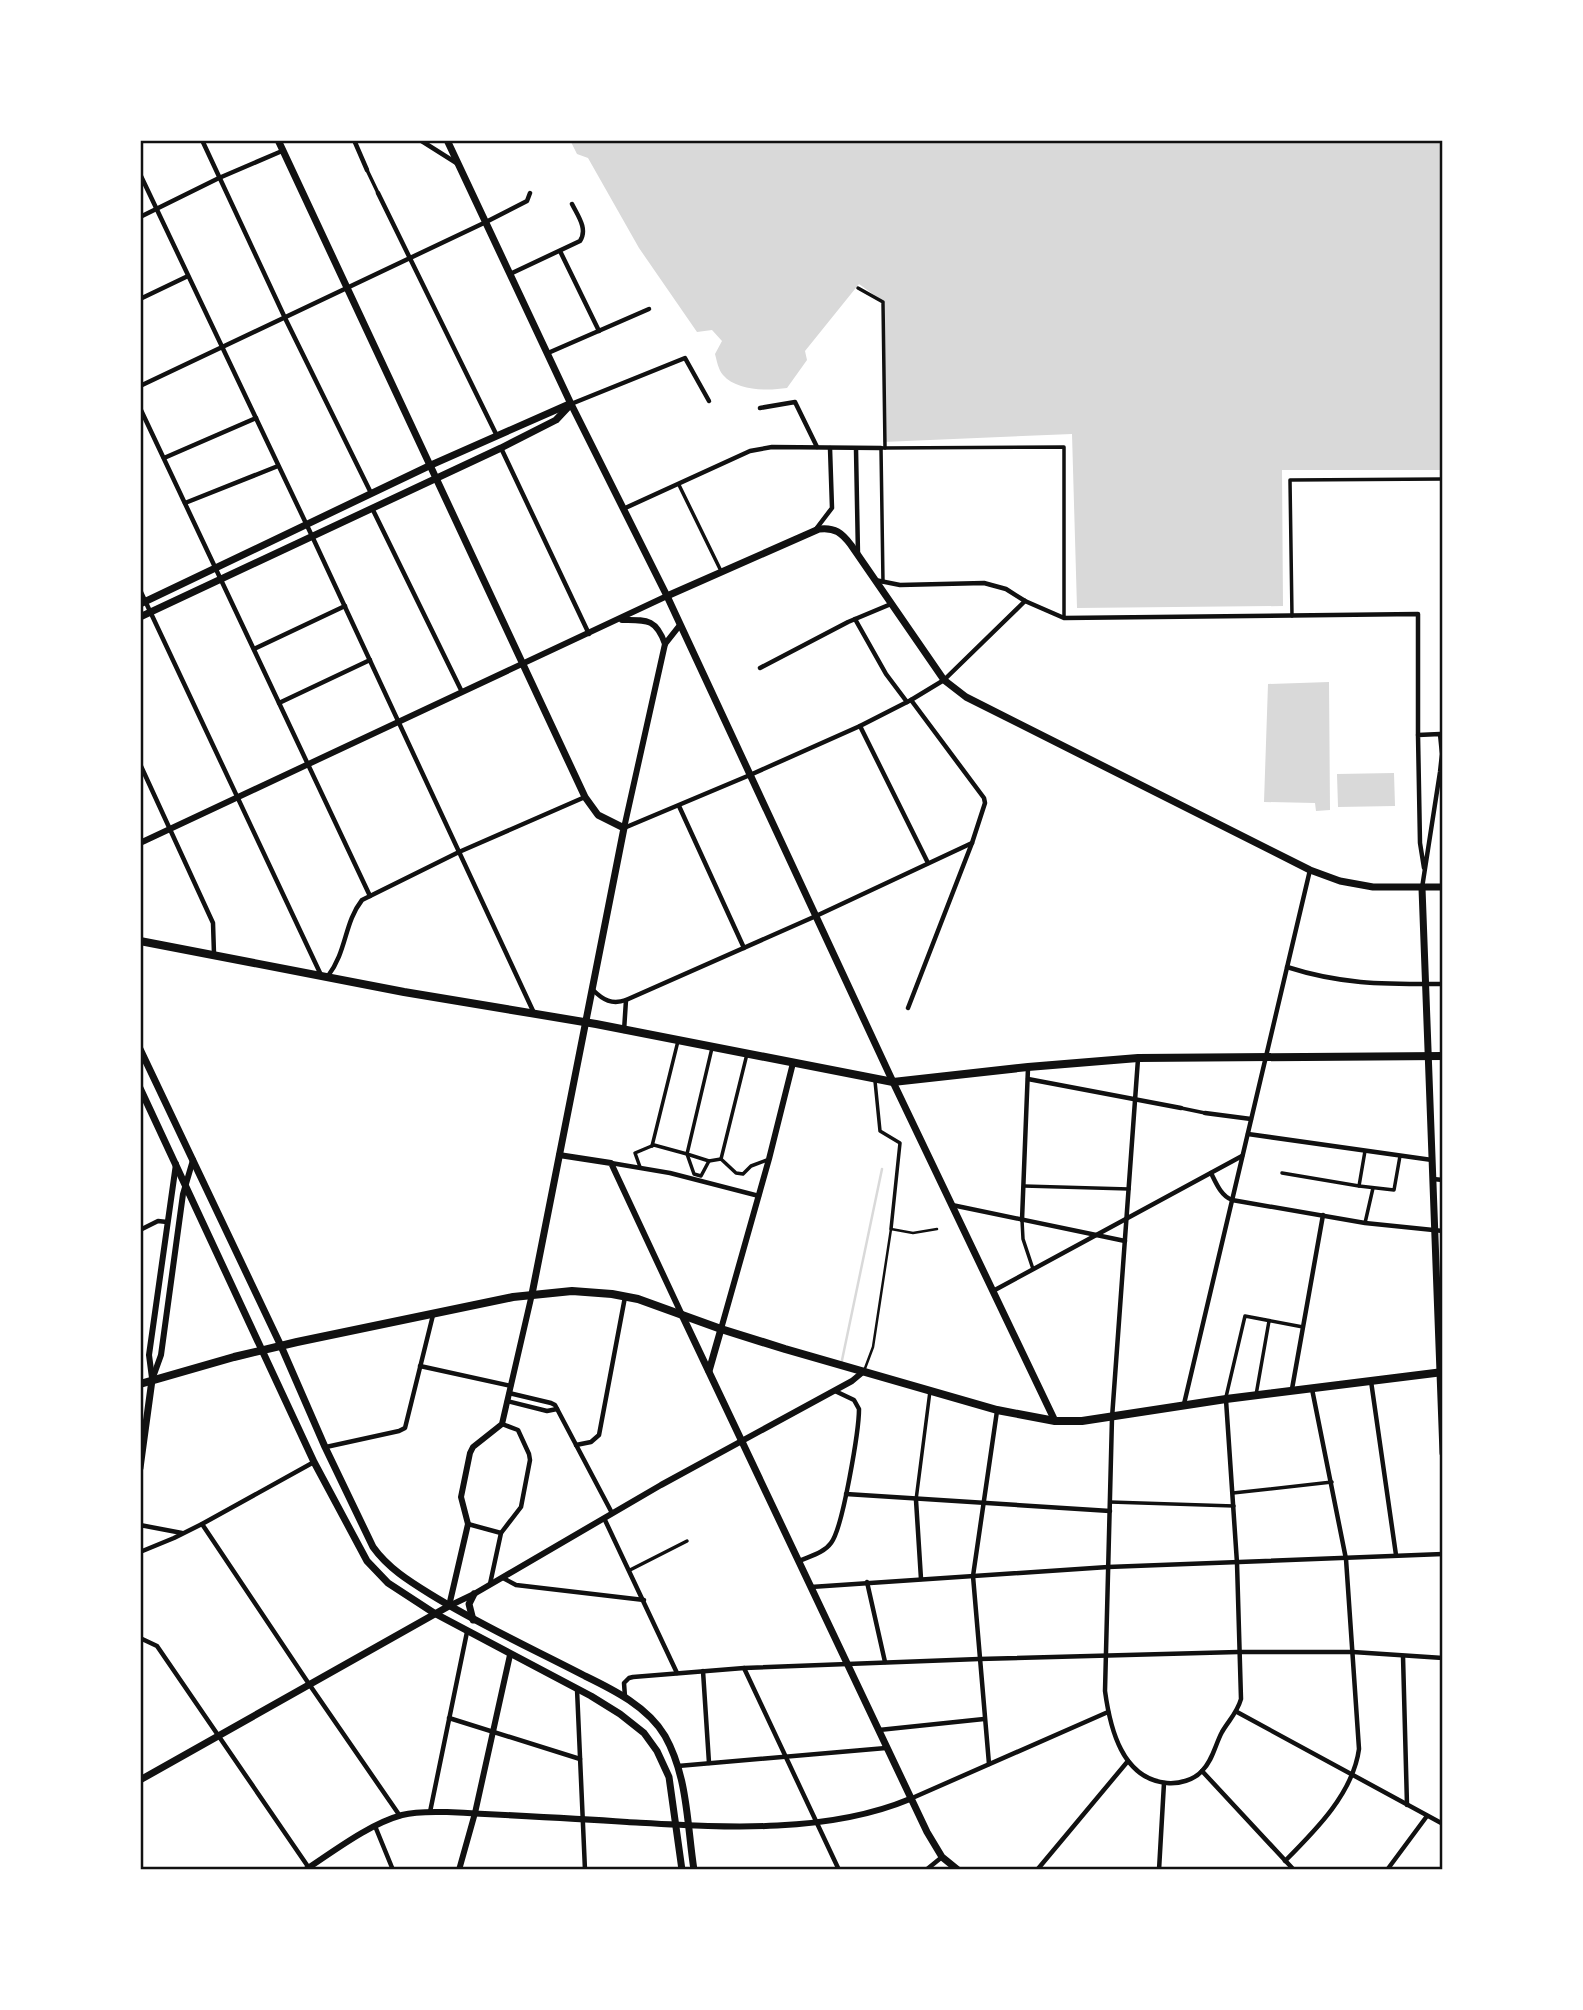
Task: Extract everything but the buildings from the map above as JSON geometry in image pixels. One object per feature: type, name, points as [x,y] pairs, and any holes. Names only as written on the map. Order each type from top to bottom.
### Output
[{"type":"main road","points":[[278,140],[585,797],[598,815],[624,828],[532,1294]]},
{"type":"main road","points":[[447,140],[571,404],[667,596],[893,1083],[1055,1421]]},
{"type":"main road","points":[[143,603],[431,465],[571,404]]},
{"type":"main road","points":[[140,617],[501,448],[556,420],[571,404]]},
{"type":"main road","points":[[667,596],[817,530],[838,530],[845,536],[944,680],[972,700],[1310,870],[1353,884],[1373,887],[1443,887]]},
{"type":"main road","points":[[1422,888],[1433,1180],[1439,1230],[1443,1453]]},
{"type":"main road","points":[[140,941],[893,1083],[1028,1067],[1138,1058],[1443,1056]]},
{"type":"main road","points":[[140,1049],[373,1547],[400,1574],[449,1606],[597,1681],[649,1716],[678,1766],[683,1782],[694,1870]]},
{"type":"main road","points":[[140,1088],[314,1462],[371,1566],[388,1583],[434,1613],[577,1689],[644,1732],[669,1777],[682,1870]]},
{"type":"main road","points":[[140,1384],[281,1346],[433,1313],[532,1294],[572,1290],[625,1296],[722,1329],[997,1410],[1055,1421],[1082,1422],[1292,1390],[1442,1373]]},
{"type":"main road","points":[[682,1315],[931,1840],[942,1857],[958,1870]]},
{"type":"main road","points":[[709,1371],[722,1329]]},
{"type":"main road","points":[[140,1468],[152,1380]]},
{"type":"main road","points":[[473,1620],[470,1605],[474,1594]]},
{"type":"main road","points":[[140,1780],[449,1606]]},
{"type":"street","points":[[202,140],[285,318],[372,494]]},
{"type":"street","points":[[354,140],[497,436]]},
{"type":"street","points":[[420,140],[458,164]]},
{"type":"street","points":[[140,217],[283,150]]},
{"type":"street","points":[[140,174],[535,1015]]},
{"type":"street","points":[[140,386],[486,222],[526,201],[530,193]]},
{"type":"street","points":[[510,275],[580,242],[584,229],[572,204]]},
{"type":"street","points":[[560,251],[599,331]]},
{"type":"street","points":[[140,299],[188,276]]},
{"type":"street","points":[[858,288],[883,302],[883,582]]},
{"type":"street","points":[[548,353],[649,309]]},
{"type":"street","points":[[571,404],[684,358],[709,401]]},
{"type":"street","points":[[760,408],[795,402],[817,447]]},
{"type":"street","points":[[140,408],[370,896]]},
{"type":"street","points":[[164,458],[256,418]]},
{"type":"street","points":[[622,509],[750,451],[772,447],[1064,447],[1064,618]]},
{"type":"street","points":[[501,448],[589,634]]},
{"type":"street","points":[[817,530],[832,508],[830,448]]},
{"type":"street","points":[[856,449],[858,556]]},
{"type":"street","points":[[185,503],[278,466]]},
{"type":"street","points":[[1292,616],[1290,480],[1443,479]]},
{"type":"street","points":[[679,485],[722,572]]},
{"type":"street","points":[[372,508],[462,693]]},
{"type":"street","points":[[874,580],[900,584],[984,583],[1006,589],[1025,601],[1064,618],[1418,614],[1420,843],[1424,868]]},
{"type":"street","points":[[140,590],[143,603],[151,612],[324,976],[340,956],[355,910],[362,900],[459,852],[585,797]]},
{"type":"street","points":[[140,843],[667,596]]},
{"type":"street","points":[[624,828],[750,775],[909,701],[944,680],[1025,601]]},
{"type":"street","points":[[760,668],[855,619],[891,604]]},
{"type":"street","points":[[254,649],[345,606]]},
{"type":"street","points":[[855,619],[886,674],[984,798],[985,809],[908,1008]]},
{"type":"street","points":[[620,620],[651,622],[657,625],[665,644]]},
{"type":"street","points":[[624,828],[665,644],[680,625]]},
{"type":"street","points":[[279,703],[370,660]]},
{"type":"street","points":[[859,726],[928,863]]},
{"type":"street","points":[[1418,735],[1440,734],[1442,754],[1422,888]]},
{"type":"street","points":[[140,764],[213,922],[214,954]]},
{"type":"street","points":[[679,806],[744,948]]},
{"type":"street","points":[[592,990],[604,1000],[626,1000],[972,843]]},
{"type":"street","points":[[1184,1405],[1310,870]]},
{"type":"street","points":[[1287,967],[1314,976],[1343,981],[1389,985],[1443,984]]},
{"type":"street","points":[[624,1031],[626,1000]]},
{"type":"street","points":[[652,1146],[678,1041]]},
{"type":"street","points":[[709,1161],[701,1176],[694,1174],[687,1154],[712,1048]]},
{"type":"street","points":[[721,1159],[747,1054]]},
{"type":"street","points":[[1138,1058],[1112,1418],[1105,1691],[1115,1734],[1128,1761],[1146,1776],[1164,1783],[1181,1782],[1202,1771],[1222,1733],[1237,1712],[1241,1699],[1237,1563],[1226,1399],[1245,1316],[1303,1327]]},
{"type":"street","points":[[722,1329],[793,1063]]},
{"type":"street","points":[[1028,1067],[1022,1234],[1033,1269]]},
{"type":"street","points":[[875,1079],[880,1131],[900,1143],[891,1229]]},
{"type":"street","points":[[1028,1079],[1251,1119]]},
{"type":"street","points":[[1248,1134],[1433,1161]]},
{"type":"street","points":[[640,1168],[635,1153],[652,1146],[709,1161],[721,1159]]},
{"type":"street","points":[[1359,1186],[1365,1151]]},
{"type":"street","points":[[559,1155],[670,1173],[759,1196]]},
{"type":"street","points":[[993,1291],[1242,1156]]},
{"type":"street","points":[[1282,1173],[1394,1191],[1400,1156]]},
{"type":"street","points":[[721,1159],[736,1173],[743,1174],[751,1166],[769,1159]]},
{"type":"street","points":[[152,1380],[161,1355],[178,1219],[193,1160]]},
{"type":"street","points":[[611,1163],[682,1315]]},
{"type":"street","points":[[152,1380],[149,1355],[176,1164]]},
{"type":"street","points":[[1211,1173],[1221,1192],[1232,1200],[1365,1223],[1439,1230]]},
{"type":"street","points":[[1433,1180],[1443,1180]]},
{"type":"street","points":[[1024,1186],[1129,1189]]},
{"type":"street","points":[[1365,1223],[1373,1188]]},
{"type":"street","points":[[952,1205],[1125,1241]]},
{"type":"street","points":[[1292,1390],[1323,1215]]},
{"type":"street","points":[[140,1230],[158,1221],[167,1222]]},
{"type":"street","points":[[449,1606],[468,1524],[461,1497],[470,1452],[502,1424],[532,1294]]},
{"type":"street","points":[[576,1445],[591,1442],[598,1435],[625,1296]]},
{"type":"street","points":[[325,1447],[402,1430],[406,1424],[433,1313]]},
{"type":"street","points":[[1256,1395],[1269,1321]]},
{"type":"street","points":[[420,1366],[509,1394],[551,1402],[612,1513]]},
{"type":"street","points":[[449,1606],[852,1381],[864,1371]]},
{"type":"street","points":[[1371,1381],[1396,1555]]},
{"type":"street","points":[[1286,1861],[1325,1818],[1342,1793],[1359,1749],[1346,1559],[1312,1388]]},
{"type":"street","points":[[921,1579],[916,1500],[930,1390]]},
{"type":"street","points":[[799,1561],[825,1550],[833,1541],[846,1494],[859,1409],[854,1400],[834,1391]]},
{"type":"street","points":[[989,1764],[973,1576],[997,1410]]},
{"type":"street","points":[[490,1584],[501,1533],[521,1507],[530,1458],[517,1430],[502,1424]]},
{"type":"street","points":[[140,1552],[183,1534],[314,1462]]},
{"type":"street","points":[[1233,1493],[1332,1482]]},
{"type":"street","points":[[846,1494],[1110,1511]]},
{"type":"street","points":[[1110,1502],[1234,1506]]},
{"type":"street","points":[[604,1518],[677,1673]]},
{"type":"street","points":[[202,1524],[400,1816]]},
{"type":"street","points":[[468,1524],[501,1533]]},
{"type":"street","points":[[140,1525],[183,1534]]},
{"type":"street","points":[[630,1570],[687,1541]]},
{"type":"street","points":[[810,1587],[1108,1567],[1443,1554]]},
{"type":"street","points":[[502,1577],[516,1585],[644,1600]]},
{"type":"street","points":[[867,1583],[885,1662]]},
{"type":"street","points":[[430,1812],[467,1632]]},
{"type":"street","points":[[140,1638],[157,1646],[307,1869],[375,1826],[400,1816],[430,1812],[748,1826],[853,1816],[911,1799],[1108,1712]]},
{"type":"street","points":[[625,1698],[624,1683],[629,1678],[744,1668],[1238,1652],[1353,1652],[1443,1658]]},
{"type":"street","points":[[459,1870],[475,1813],[510,1655]]},
{"type":"street","points":[[1403,1656],[1407,1805]]},
{"type":"street","points":[[744,1668],[839,1870]]},
{"type":"street","points":[[703,1671],[709,1763]]},
{"type":"street","points":[[577,1689],[585,1870]]},
{"type":"street","points":[[1237,1712],[1443,1824]]},
{"type":"street","points":[[449,1718],[580,1759]]},
{"type":"street","points":[[878,1730],[984,1719]]},
{"type":"street","points":[[678,1766],[886,1748]]},
{"type":"street","points":[[1037,1870],[1128,1761]]},
{"type":"street","points":[[1202,1771],[1294,1870]]},
{"type":"street","points":[[1159,1870],[1164,1783]]},
{"type":"street","points":[[1387,1870],[1427,1816]]},
{"type":"street","points":[[375,1826],[393,1870]]},
{"type":"street","points":[[926,1870],[942,1857]]},
{"type":"lane","points":[[864,1371],[873,1347],[891,1229],[913,1233],[937,1229]]},
{"type":"shaded area","points":[[570,140],[1443,140],[1443,470],[1282,470],[1283,606],[1077,608],[1072,434],[883,442],[885,303],[859,284],[805,351],[807,360],[787,388],[753,389],[729,380],[720,370],[715,354],[722,341],[712,330],[697,332],[639,248],[588,158],[577,154]]},
{"type":"shaded area","points":[[1329,682],[1330,810],[1316,811],[1315,803],[1264,802],[1268,684]]},
{"type":"shaded area","points":[[1394,773],[1395,806],[1338,807],[1337,774]]},
{"type":"waterway","points":[[841,1365],[882,1169]]}]
